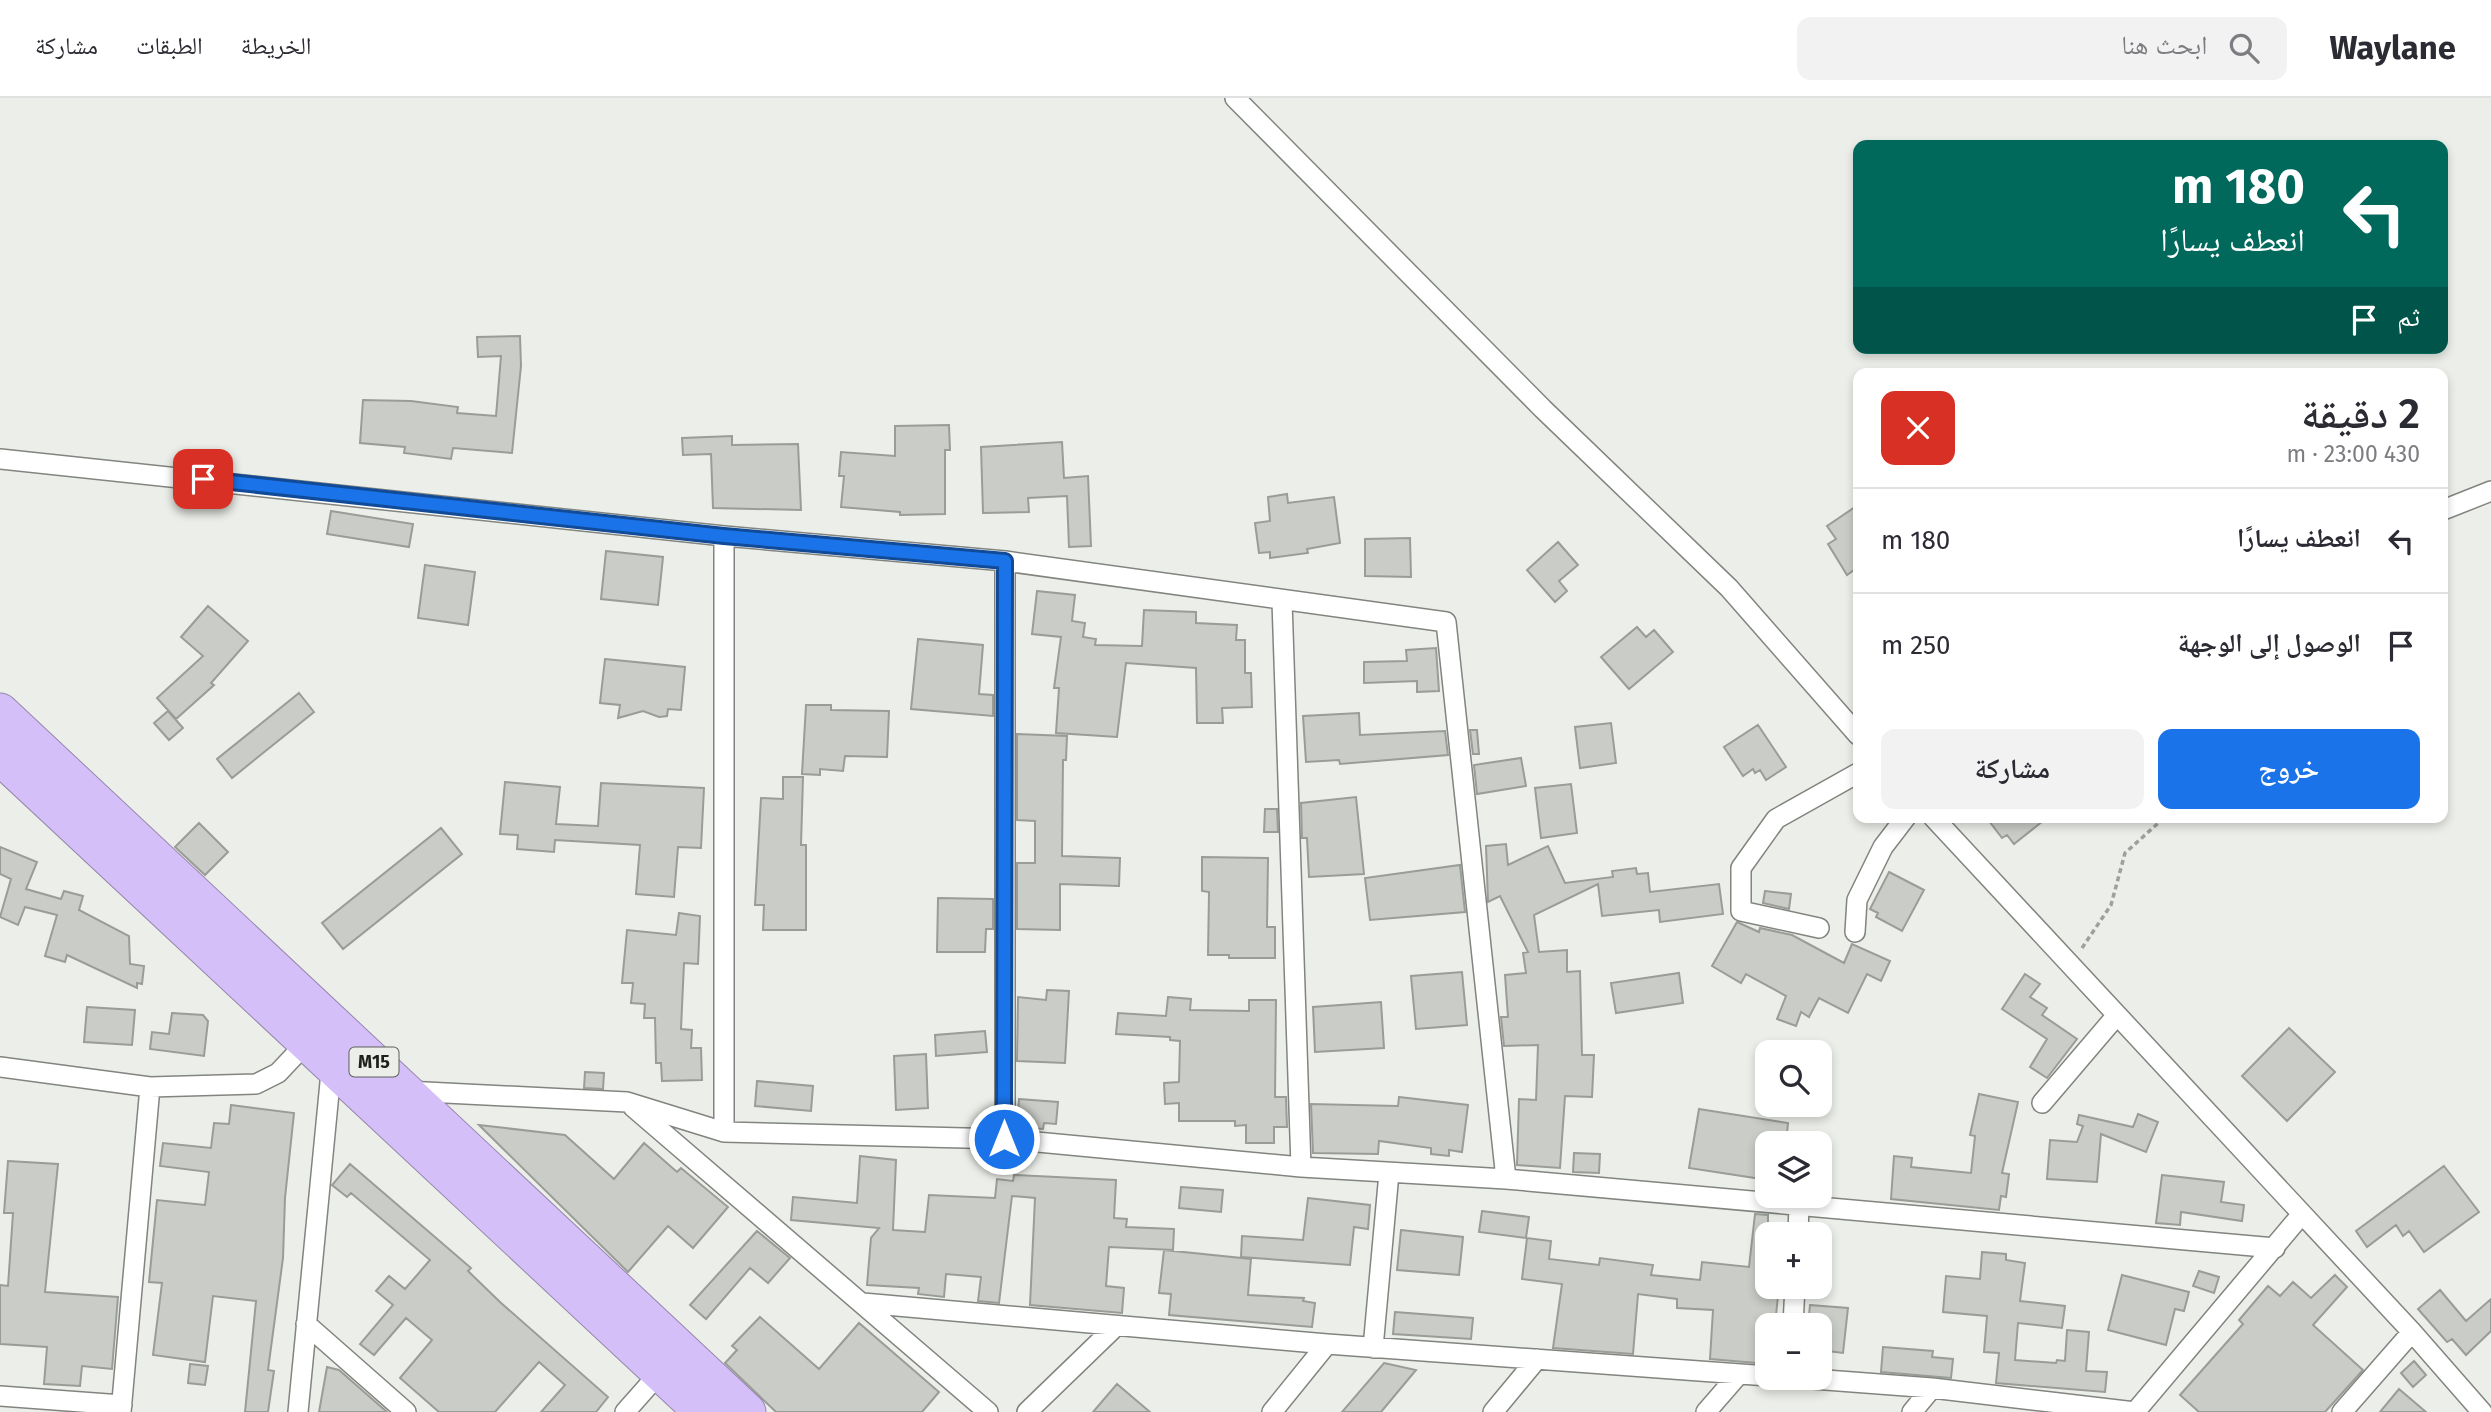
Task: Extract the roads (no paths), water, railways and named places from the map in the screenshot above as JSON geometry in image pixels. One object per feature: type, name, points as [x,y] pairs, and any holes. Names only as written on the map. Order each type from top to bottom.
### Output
[{"type":"highway","name":"M15","points":[[0,712],[329,1041],[393,1101],[671,1361],[747,1412]]},
{"type":"highway","name":"M15","points":[[0,756],[329,1041]]},
{"type":"highway","name":"M15","points":[[671,1361],[703,1412]]},
{"type":"street","points":[[1235,98],[1543,409],[1729,588],[1853,729]]},
{"type":"street","points":[[0,460],[724,536],[1005,561],[1446,622],[1506,1179]]},
{"type":"street","points":[[2448,508],[2491,491]]},
{"type":"street","points":[[724,536],[724,1132]]},
{"type":"street","points":[[1004,1139],[1005,561]]},
{"type":"street","points":[[1282,601],[1301,1167]]},
{"type":"street","points":[[1819,928],[1741,911],[1741,868],[1776,819],[1853,776]]},
{"type":"street","points":[[1855,932],[1857,900],[1883,847],[1901,823]]},
{"type":"street","points":[[1939,823],[2412,1332],[2482,1412]]},
{"type":"street","points":[[2042,1103],[2117,1015]]},
{"type":"street","points":[[0,1067],[150,1087],[256,1084],[329,1041]]},
{"type":"street","points":[[298,1412],[329,1041]]},
{"type":"street","points":[[0,1396],[122,1408],[150,1087]]},
{"type":"street","points":[[393,1101],[627,1101],[724,1132],[1004,1139],[1301,1167],[1506,1179],[1755,1201]]},
{"type":"street","points":[[627,1101],[988,1412]]},
{"type":"street","points":[[1373,1348],[1389,1173]]},
{"type":"street","points":[[1832,1208],[2275,1248]]},
{"type":"street","points":[[1832,1380],[1932,1388],[2135,1412],[2302,1214]]},
{"type":"street","points":[[863,1303],[1373,1348],[1755,1375]]},
{"type":"street","points":[[306,1324],[406,1412]]},
{"type":"street","points":[[1027,1412],[1116,1326]]},
{"type":"street","points":[[2342,1412],[2412,1332]]},
{"type":"street","points":[[1272,1412],[1327,1344]]},
{"type":"street","points":[[1493,1412],[1537,1359]]},
{"type":"street","points":[[625,1412],[671,1361]]},
{"type":"street","points":[[1706,1412],[1739,1374]]},
{"type":"street","points":[[1912,1412],[1932,1388]]}]
